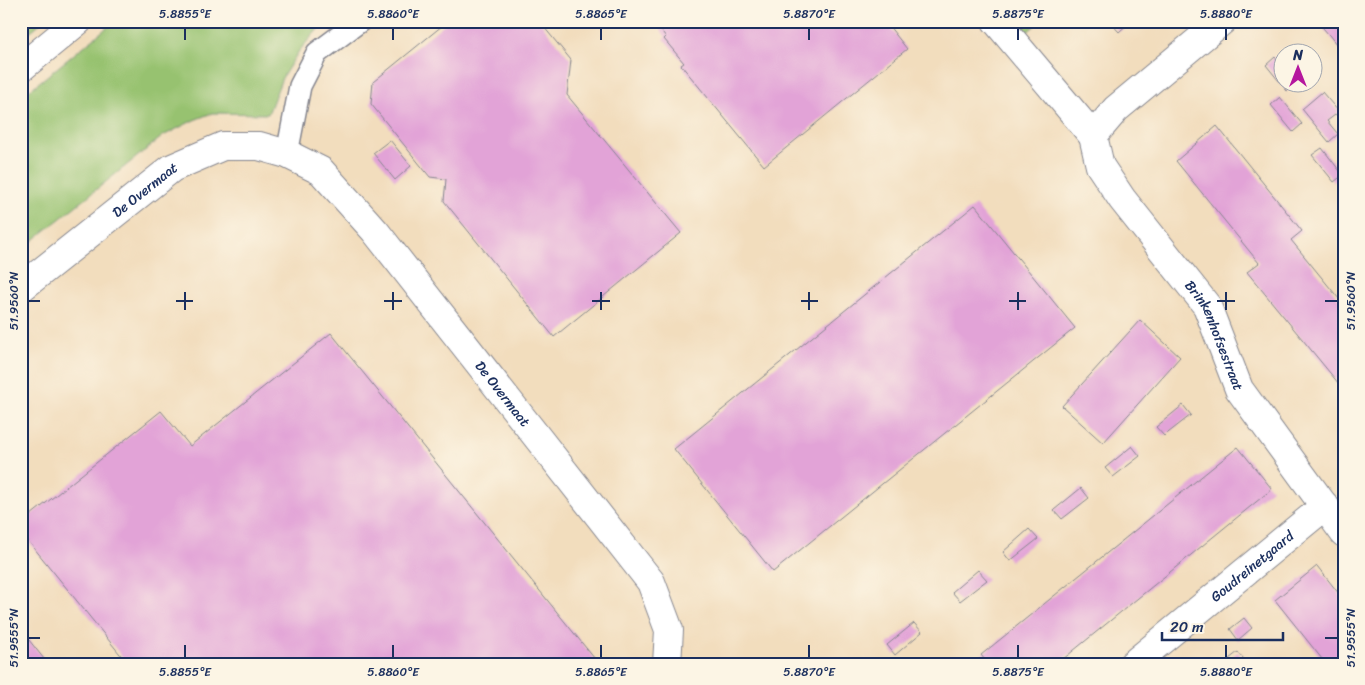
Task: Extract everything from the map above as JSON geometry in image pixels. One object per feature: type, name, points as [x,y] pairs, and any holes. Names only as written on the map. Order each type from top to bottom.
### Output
[{"type":"street","points":[[21,68],[78,21]]},
{"type":"street","name":"Brinkenhofsestraat","points":[[996,21],[1093,136],[1100,166],[1122,199],[1208,306],[1239,389],[1344,533]]},
{"type":"street","points":[[1093,136],[1116,109],[1222,21]]},
{"type":"street","name":"De Overmaat","points":[[21,288],[172,168],[223,146],[259,146],[287,154],[321,171],[374,231],[652,582],[668,630],[667,664]]},
{"type":"street","name":"Goudreinetgaard","points":[[1133,664],[1325,506]]},
{"type":"lane","points":[[287,154],[300,86],[317,54],[360,21]]},
{"type":"green space","points":[[28,21],[43,21],[21,39],[21,27]]},
{"type":"green space","points":[[115,21],[325,21],[299,51],[282,78],[268,114],[212,113],[163,136],[21,250],[21,97]]},
{"type":"green space","points":[[1013,21],[1040,21],[1024,35]]},
{"type":"building","points":[[448,21],[539,21],[571,60],[567,95],[681,233],[554,337],[444,201],[446,179],[430,177],[371,104],[373,82]]},
{"type":"building","points":[[644,21],[885,21],[907,49],[764,166],[681,65],[684,63],[664,39],[666,37],[656,24],[644,23]]},
{"type":"building","points":[[1109,21],[1131,21],[1119,32]]},
{"type":"building","points":[[1317,21],[1344,21],[1344,54],[1329,35]]},
{"type":"building","points":[[1272,60],[1272,72],[1266,65]]},
{"type":"building","points":[[1322,92],[1339,112],[1327,121],[1338,134],[1329,142],[1302,109]]},
{"type":"building","points":[[1280,97],[1302,124],[1293,132],[1271,105]]},
{"type":"building","points":[[1217,126],[1302,231],[1291,240],[1344,305],[1344,390],[1247,272],[1259,263],[1176,161]]},
{"type":"building","points":[[390,140],[411,166],[395,180],[373,153]]},
{"type":"building","points":[[1322,148],[1343,175],[1334,182],[1312,155]]},
{"type":"building","points":[[975,205],[1075,328],[773,572],[674,449]]},
{"type":"building","points":[[1140,320],[1180,357],[1103,443],[1062,406]]},
{"type":"building","points":[[331,333],[599,664],[128,664],[21,532],[21,523],[161,411],[190,446]]},
{"type":"building","points":[[1183,405],[1191,415],[1164,436],[1156,427]]},
{"type":"building","points":[[1132,446],[1140,456],[1113,477],[1105,468]]},
{"type":"building","points":[[1238,447],[1272,489],[1057,664],[988,664],[981,655]]},
{"type":"building","points":[[1081,488],[1089,498],[1062,519],[1054,510]]},
{"type":"building","points":[[1029,529],[1038,539],[1010,561],[1003,552]]},
{"type":"building","points":[[1317,566],[1344,600],[1344,664],[1326,664],[1275,600]]},
{"type":"building","points":[[978,570],[987,580],[960,601],[952,592]]},
{"type":"building","points":[[1244,618],[1252,628],[1238,640],[1230,629]]},
{"type":"building","points":[[914,623],[922,632],[895,655],[887,645]]},
{"type":"building","points":[[21,630],[48,664],[21,664]]},
{"type":"building","points":[[1238,652],[1248,664],[1232,664],[1229,659]]}]
